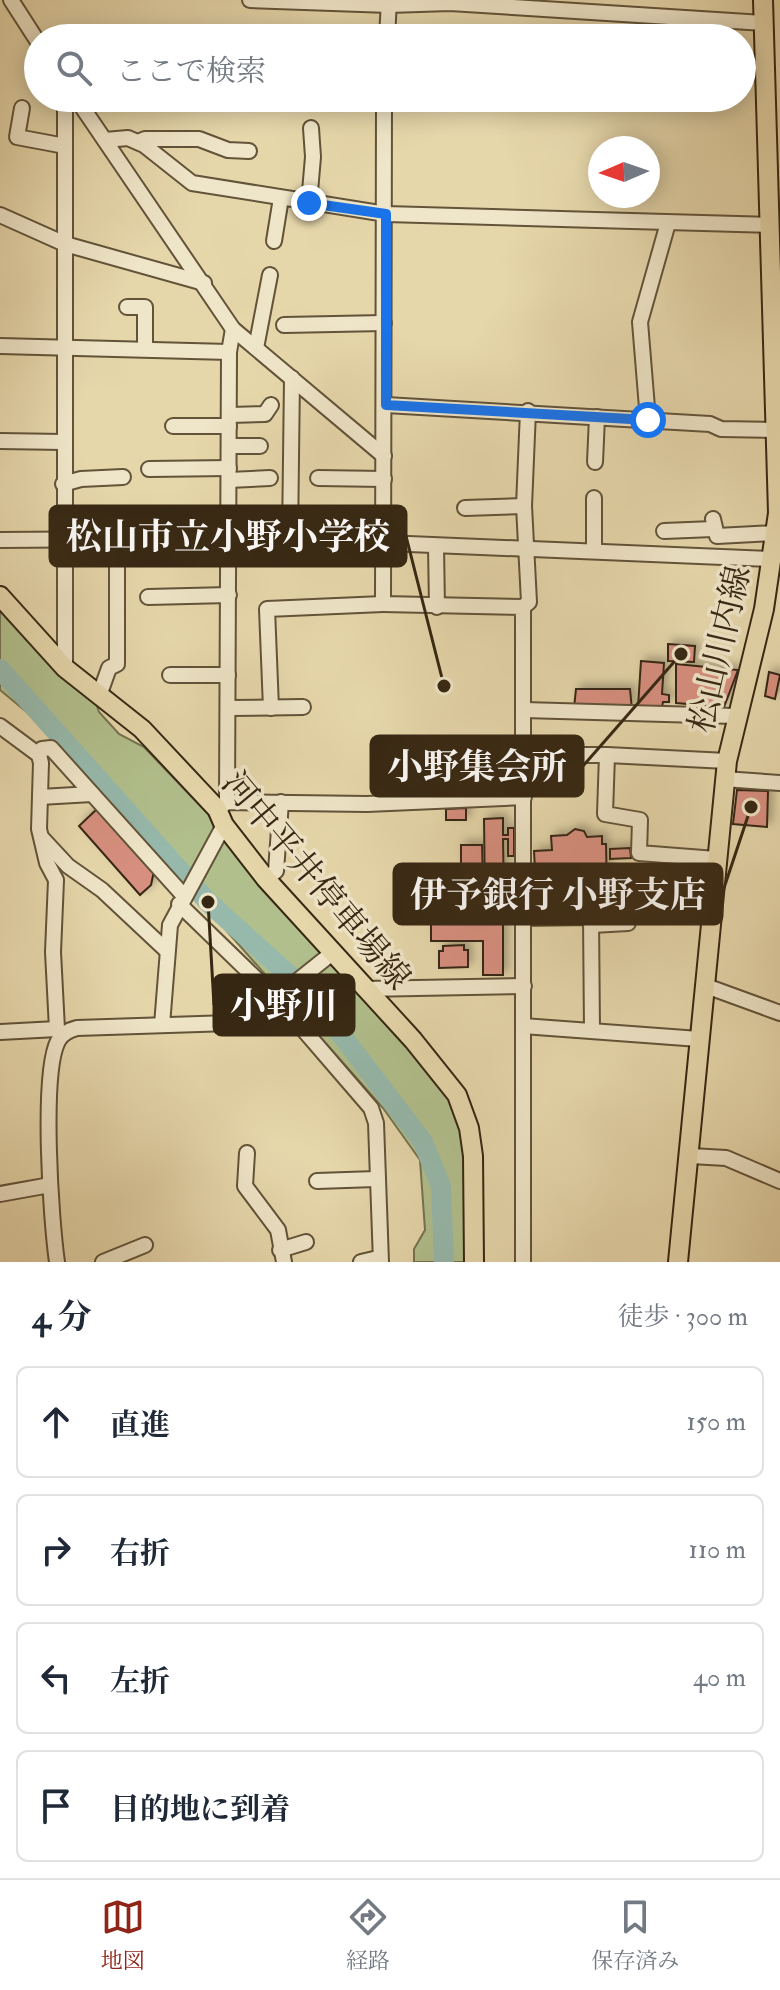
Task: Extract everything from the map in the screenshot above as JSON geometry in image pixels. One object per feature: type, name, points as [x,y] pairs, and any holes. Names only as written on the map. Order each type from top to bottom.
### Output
[{"type":"main road","name":"松山川内線","points":[[678,1262],[691,1156],[699,1039],[726,770],[735,716],[764,609],[777,536],[778,395],[770,225],[774,136],[763,0]]},
{"type":"main road","name":"河中平井停車場線","points":[[0,596],[65,668],[142,729],[223,816],[266,879],[328,957],[413,1040],[457,1095],[469,1128],[473,1156],[474,1262]]},
{"type":"street","points":[[11,0],[26,24]]},
{"type":"street","points":[[250,0],[464,4],[764,23]]},
{"type":"street","points":[[388,24],[389,2]]},
{"type":"street","points":[[22,108],[17,137],[65,146]]},
{"type":"street","points":[[65,112],[65,668]]},
{"type":"street","points":[[86,112],[233,329],[384,456]]},
{"type":"street","points":[[383,604],[386,405],[384,112]]},
{"type":"street","points":[[309,203],[313,157],[311,128]]},
{"type":"street","points":[[105,140],[128,138],[138,142],[192,183],[386,214],[770,225]]},
{"type":"street","points":[[138,142],[145,139],[199,139],[228,150],[249,151]]},
{"type":"street","points":[[274,241],[281,198]]},
{"type":"street","points":[[0,215],[65,244],[204,283]]},
{"type":"street","points":[[648,420],[640,322],[668,223]]},
{"type":"street","points":[[256,348],[270,275]]},
{"type":"street","points":[[127,307],[145,307],[145,349]]},
{"type":"street","points":[[284,325],[384,323]]},
{"type":"street","points":[[162,1025],[166,950],[183,898],[223,816],[228,708],[229,352],[233,329]]},
{"type":"street","points":[[0,346],[229,352]]},
{"type":"street","points":[[290,539],[292,378]]},
{"type":"street","points":[[173,426],[265,414],[271,405]]},
{"type":"street","points":[[386,405],[528,411],[710,424],[721,429],[776,430]]},
{"type":"street","points":[[271,708],[267,609],[383,604],[523,607],[529,602],[529,548],[524,506],[528,411]]},
{"type":"street","points":[[595,462],[597,417]]},
{"type":"street","points":[[0,441],[64,442]]},
{"type":"street","points":[[229,446],[260,446]]},
{"type":"street","points":[[149,469],[270,478]]},
{"type":"street","points":[[63,484],[81,479],[123,477]]},
{"type":"street","points":[[318,478],[384,479]]},
{"type":"street","points":[[594,498],[594,549]]},
{"type":"street","points":[[465,508],[524,506]]},
{"type":"street","points":[[664,531],[713,524],[717,536],[777,536]]},
{"type":"street","points":[[0,540],[385,540],[436,546],[594,549],[772,559]]},
{"type":"street","points":[[99,696],[109,668],[117,664],[117,541]]},
{"type":"street","points":[[436,546],[437,607]]},
{"type":"street","points":[[148,597],[229,595]]},
{"type":"street","points":[[523,607],[523,1262]]},
{"type":"street","points":[[170,675],[228,675]]},
{"type":"street","points":[[228,708],[303,707]]},
{"type":"street","points":[[524,710],[735,716]]},
{"type":"street","points":[[0,726],[39,755]]},
{"type":"street","points":[[57,1262],[50,1185],[50,1090],[59,1032],[53,952],[56,880],[47,863],[41,838],[39,755],[42,749],[51,748],[183,898],[278,997],[371,1108],[376,1123],[380,1260],[361,1262]]},
{"type":"street","points":[[523,755],[607,755],[726,770],[780,783]]},
{"type":"street","points":[[607,755],[605,814],[640,820],[639,853],[716,859]]},
{"type":"street","points":[[40,797],[92,794]]},
{"type":"street","points":[[223,816],[281,802],[367,804],[524,797]]},
{"type":"street","points":[[266,879],[276,871],[281,802]]},
{"type":"street","points":[[41,838],[68,866],[102,890],[166,950]]},
{"type":"street","points":[[524,918],[591,917],[592,1029]]},
{"type":"street","points":[[592,925],[628,923]]},
{"type":"street","points":[[0,1032],[230,1023],[248,1017],[278,997],[328,957]]},
{"type":"street","points":[[364,989],[524,986]]},
{"type":"street","points":[[706,986],[780,1013]]},
{"type":"street","points":[[523,1026],[699,1039]]},
{"type":"street","points":[[247,1153],[245,1186],[278,1230],[282,1256],[306,1242]]},
{"type":"street","points":[[691,1156],[726,1158],[780,1181]]},
{"type":"street","points":[[317,1182],[376,1179]]},
{"type":"street","points":[[0,1194],[50,1185]]},
{"type":"street","points":[[103,1262],[145,1245]]},
{"type":"green space","points":[[0,611],[48,661],[96,703],[99,712],[119,734],[144,747],[210,816],[278,904],[450,1096],[465,1145],[466,1262],[414,1262],[414,1249],[425,1230],[420,1160],[383,1108],[52,733],[0,690]]},
{"type":"building","points":[[668,644],[695,646],[694,662],[668,661]]},
{"type":"building","points":[[641,661],[664,663],[662,694],[669,695],[669,702],[663,702],[662,707],[638,707]]},
{"type":"building","points":[[676,664],[738,670],[724,707],[676,703]]},
{"type":"building","points":[[769,672],[780,675],[775,699],[765,696]]},
{"type":"building","points":[[576,689],[630,689],[632,710],[574,708]]},
{"type":"building","points":[[737,790],[768,791],[767,827],[733,824]]},
{"type":"building","points":[[98,808],[154,871],[151,885],[140,895],[79,826]]},
{"type":"building","points":[[466,808],[466,820],[446,820],[446,809]]},
{"type":"building","points":[[503,818],[503,835],[508,835],[508,828],[514,828],[514,856],[508,856],[508,839],[503,839],[504,896],[485,896],[484,819]]},
{"type":"building","points":[[575,829],[584,831],[587,837],[602,836],[602,844],[606,844],[607,893],[603,893],[603,900],[587,901],[576,909],[567,901],[552,902],[551,886],[536,887],[534,851],[552,850],[551,836],[567,835]]},
{"type":"building","points":[[461,845],[482,845],[483,882],[461,883]]},
{"type":"building","points":[[630,848],[631,858],[610,859],[610,849]]},
{"type":"building","points":[[483,901],[503,901],[503,975],[483,975],[483,941],[431,941],[431,922],[483,922]]},
{"type":"building","points":[[464,945],[464,950],[468,950],[468,967],[439,968],[439,951],[443,951],[443,946]]},
{"type":"waterway","points":[[0,669],[208,902],[311,995],[423,1142],[441,1186],[444,1262]]},
{"type":"place","name":"小野集会所","points":[[681,654]]},
{"type":"place","name":"松山市立小野小学校","points":[[444,686]]},
{"type":"place","name":"伊予銀行 小野支店","points":[[751,807]]},
{"type":"place","name":"小野川","points":[[208,902]]},
{"type":"route","points":[[309,203],[386,214],[386,405],[648,420]]}]
